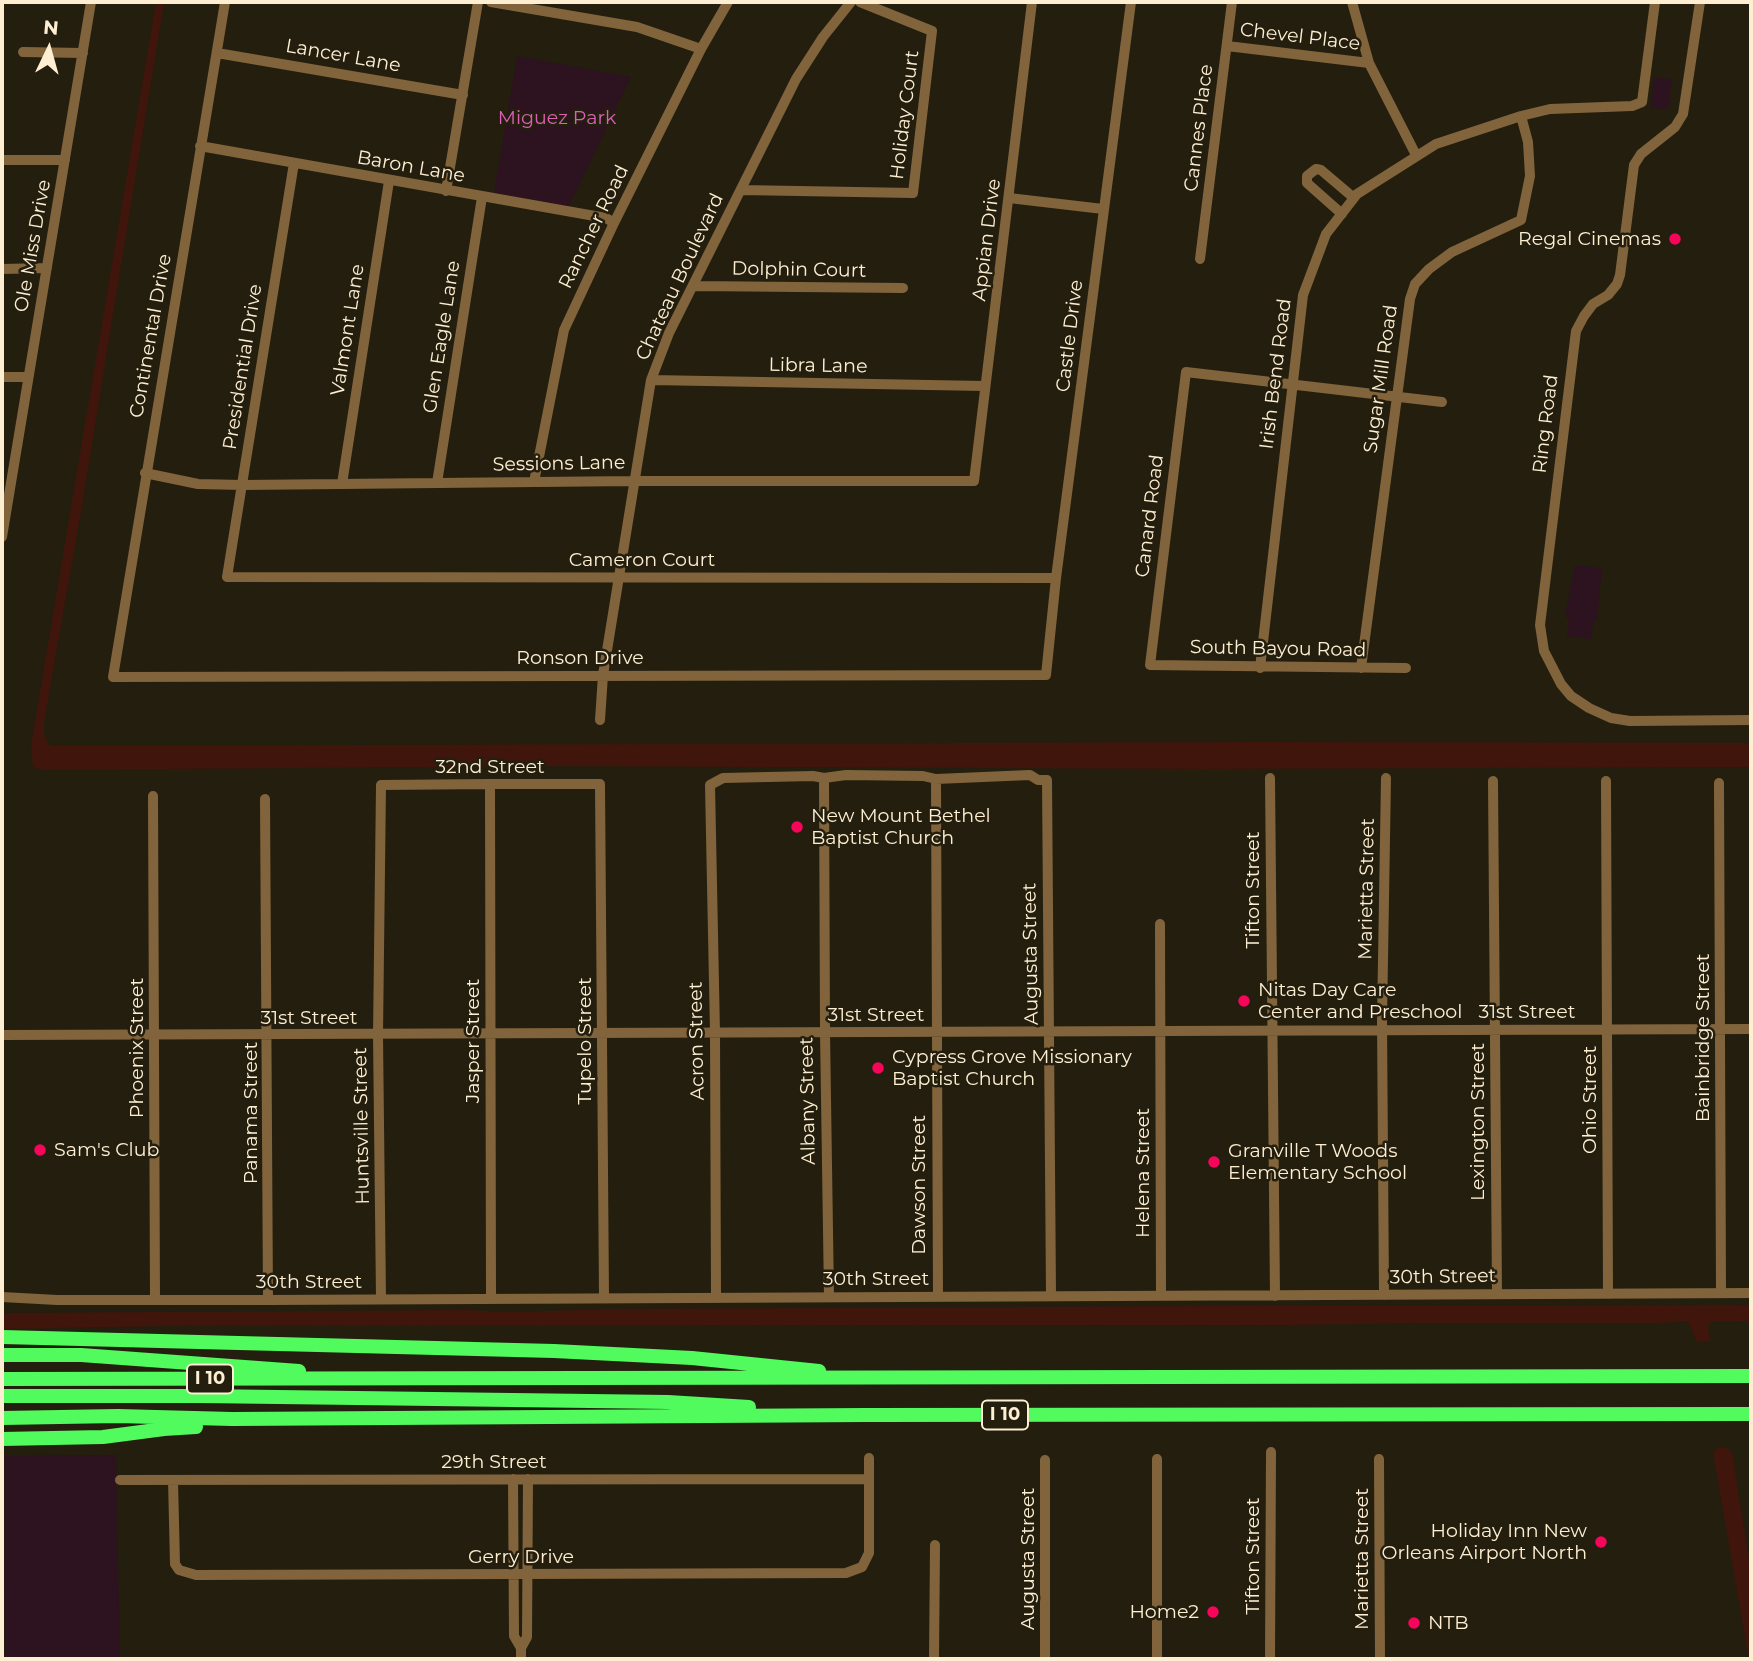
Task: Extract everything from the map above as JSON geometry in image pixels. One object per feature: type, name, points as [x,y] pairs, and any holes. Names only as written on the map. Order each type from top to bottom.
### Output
[{"type":"highway","points":[[2,1337],[331,1344],[692,1357],[890,1379]]},
{"type":"highway","points":[[2,1355],[121,1358],[282,1369],[349,1378]]},
{"type":"highway","name":"I 10","points":[[2,1379],[1751,1376]]},
{"type":"highway","points":[[2,1396],[668,1402],[867,1415]]},
{"type":"highway","name":"I 10","points":[[2,1418],[1751,1414]]},
{"type":"highway","points":[[2,1439],[103,1437],[216,1426],[232,1419]]},
{"type":"street","name":"Ole Miss Drive","points":[[2,537],[6,485],[28,377],[91,2]]},
{"type":"street","name":"Continental Drive","points":[[113,677],[225,2]]},
{"type":"street","points":[[446,191],[478,2]]},
{"type":"street","points":[[491,2],[637,27],[701,49]]},
{"type":"street","name":"Rancher Road","points":[[534,482],[564,330],[701,49],[728,2]]},
{"type":"street","name":"Chateau Boulevard","points":[[600,720],[603,675],[651,380],[669,333],[695,286],[796,79],[823,37],[851,2]]},
{"type":"street","name":"Holiday Court","points":[[741,190],[913,193],[932,31],[860,2]]},
{"type":"street","name":"Appian Drive","points":[[974,481],[1032,2]]},
{"type":"street","name":"Castle Drive","points":[[1046,675],[1056,578],[1131,2]]},
{"type":"street","name":"Cannes Place","points":[[1200,258],[1232,2]]},
{"type":"street","points":[[1352,2],[1369,63],[1416,155]]},
{"type":"street","name":"Irish Bend Road","points":[[1260,668],[1303,295],[1326,234],[1357,194],[1436,144],[1550,109],[1632,106],[1642,102],[1656,2]]},
{"type":"street","name":"Ring Road","points":[[1700,2],[1684,114],[1675,127],[1641,154],[1634,165],[1617,284],[1608,295],[1593,304],[1576,331],[1540,625],[1544,651],[1571,696],[1611,718],[1630,721],[1751,720]]},
{"type":"street","name":"Chevel Place","points":[[1227,46],[1369,63]]},
{"type":"street","points":[[23,52],[83,53]]},
{"type":"street","name":"Lancer Lane","points":[[217,53],[463,94]]},
{"type":"street","name":"Sugar Mill Road","points":[[1361,668],[1410,299],[1415,284],[1429,269],[1452,252],[1521,220],[1530,176],[1528,142],[1521,116]]},
{"type":"street","name":"Baron Lane","points":[[200,146],[606,218],[614,223]]},
{"type":"street","points":[[2,160],[65,160]]},
{"type":"street","name":"Presidential Drive","points":[[227,577],[294,163]]},
{"type":"street","points":[[1342,214],[1307,183],[1307,176],[1316,169],[1321,170],[1354,198]]},
{"type":"street","name":"Valmont Lane","points":[[342,484],[389,181]]},
{"type":"street","name":"Glen Eagle Lane","points":[[437,483],[482,197]]},
{"type":"street","points":[[1009,198],[1103,209]]},
{"type":"street","points":[[2,268],[47,268]]},
{"type":"street","name":"Dolphin Court","points":[[695,286],[903,288]]},
{"type":"street","name":"Canard Road","points":[[1150,665],[1185,372],[1292,384]]},
{"type":"street","points":[[2,377],[28,377]]},
{"type":"street","name":"Libra Lane","points":[[651,380],[984,386]]},
{"type":"street","points":[[1292,384],[1442,402]]},
{"type":"street","name":"Sessions Lane","points":[[145,473],[198,484],[242,485],[974,481]]},
{"type":"street","name":"Cameron Court","points":[[227,577],[1056,578]]},
{"type":"street","name":"South Bayou Road","points":[[1150,665],[1406,668]]},
{"type":"street","name":"Ronson Drive","points":[[113,677],[1046,675]]},
{"type":"street","points":[[824,778],[846,775],[923,776],[936,779]]},
{"type":"street","name":"Augusta Street","points":[[936,779],[1030,775],[1038,780],[1047,780],[1051,1296]]},
{"type":"street","name":"Acron Street","points":[[716,1297],[710,785],[723,778],[824,778]]},
{"type":"street","name":"Albany Street","points":[[824,778],[829,1297]]},
{"type":"street","name":"Tifton Street","points":[[1270,778],[1275,1296]]},
{"type":"street","name":"Marietta Street","points":[[1384,1295],[1382,1029],[1386,778]]},
{"type":"street","name":"Dawson Street","points":[[936,779],[937,1296]]},
{"type":"street","name":"Lexington Street","points":[[1493,781],[1497,1294]]},
{"type":"street","name":"Ohio Street","points":[[1606,781],[1608,1294]]},
{"type":"street","name":"Bainbridge Street","points":[[1719,783],[1720,1293]]},
{"type":"street","name":"Jasper Street","points":[[490,784],[491,1298]]},
{"type":"street","name":"32nd Street","points":[[381,785],[600,784]]},
{"type":"street","name":"Tupelo Street","points":[[600,784],[604,1298]]},
{"type":"street","name":"Huntsville Street","points":[[381,785],[378,1035],[381,1299]]},
{"type":"street","name":"Phoenix Street","points":[[153,796],[155,1300]]},
{"type":"street","name":"Panama Street","points":[[265,799],[268,1300]]},
{"type":"street","name":"Helena Street","points":[[1160,924],[1161,1296]]},
{"type":"street","name":"31st Street","points":[[2,1035],[1751,1029]]},
{"type":"street","name":"30th Street","points":[[2,1297],[57,1300],[268,1300],[1751,1293]]},
{"type":"street","name":"Tifton Street","points":[[1270,1659],[1271,1452]]},
{"type":"street","points":[[869,1458],[869,1479]]},
{"type":"street","points":[[1157,1459],[1157,1659]]},
{"type":"street","name":"Marietta Street","points":[[1379,1459],[1380,1659]]},
{"type":"street","name":"Augusta Street","points":[[1045,1460],[1045,1659]]},
{"type":"street","points":[[513,1479],[514,1636],[521,1648]]},
{"type":"street","points":[[521,1659],[521,1648],[527,1637],[528,1479]]},
{"type":"street","name":"29th Street","points":[[120,1480],[869,1479]]},
{"type":"street","name":"Gerry Drive","points":[[173,1480],[173,1555],[179,1570],[196,1575],[846,1573],[862,1567],[869,1553],[869,1479]]},
{"type":"street","points":[[934,1659],[935,1545]]},
{"type":"green space","name":"Miguez Park","points":[[517,56],[631,77],[569,206],[494,193]]},
{"type":"green space","points":[[1654,77],[1672,79],[1668,109],[1651,108]]},
{"type":"green space","points":[[1575,565],[1602,568],[1597,620],[1593,622],[1591,639],[1567,636],[1569,619],[1565,616]]},
{"type":"green space","points":[[116,1455],[120,1659],[5,1659],[3,1456]]},
{"type":"shaded area","points":[[156,2],[164,2],[44,722],[44,735],[48,744],[1751,743],[1751,767],[1205,769],[550,766],[40,770],[33,766],[31,745]]},
{"type":"shaded area","points":[[1751,1305],[1751,1321],[1711,1322],[1708,1326],[1710,1341],[1697,1342],[1688,1321],[1291,1325],[162,1326],[2,1329],[2,1313]]},
{"type":"shaded area","points":[[1717,1448],[1727,1448],[1732,1453],[1751,1571],[1751,1659],[1713,1453]]},
{"type":"place","name":"Regal Cinemas","points":[[1675,239]]},
{"type":"place","name":"New Mount Bethel Baptist Church","points":[[797,827]]},
{"type":"place","name":"Nitas Day Care Center and Preschool","points":[[1244,1001]]},
{"type":"place","name":"Cypress Grove Missionary Baptist Church","points":[[878,1068]]},
{"type":"place","name":"Sam's Club","points":[[40,1150]]},
{"type":"place","name":"Granville T Woods Elementary School","points":[[1214,1162]]},
{"type":"place","name":"Holiday Inn New Orleans Airport North","points":[[1601,1542]]},
{"type":"place","name":"Home2","points":[[1213,1612]]},
{"type":"place","name":"NTB","points":[[1414,1623]]}]
